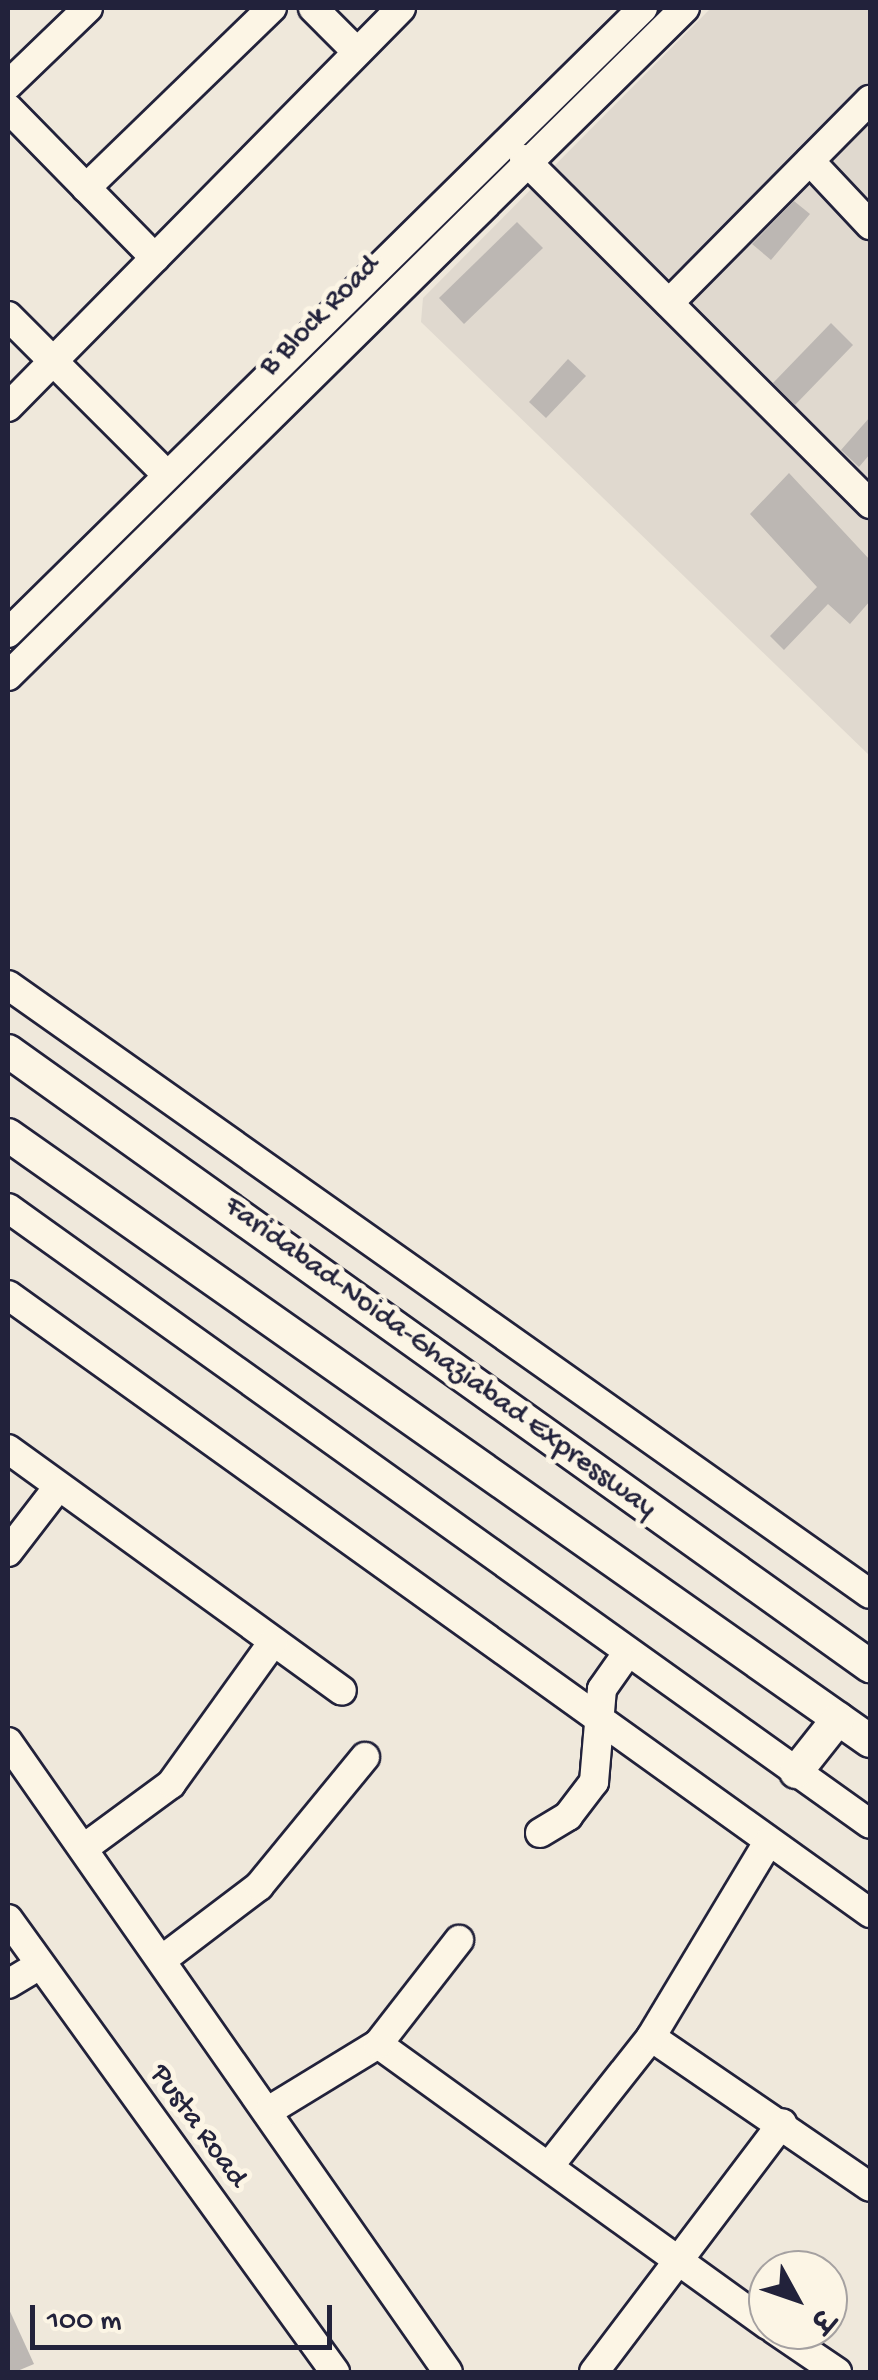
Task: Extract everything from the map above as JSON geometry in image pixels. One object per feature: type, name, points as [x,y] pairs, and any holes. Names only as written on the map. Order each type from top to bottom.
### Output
[{"type":"main road","name":"Faridabad-Noida-Ghaziabad Expressway","points":[[8,1052],[870,1666]]},
{"type":"main road","name":"Faridabad-Noida-Ghaziabad Expressway","points":[[8,1135],[870,1742]]},
{"type":"main road","points":[[796,1772],[838,1719]]},
{"type":"street","points":[[8,85],[88,8]]},
{"type":"street","points":[[86,188],[272,8]]},
{"type":"street","points":[[313,8],[357,52]]},
{"type":"street","points":[[8,408],[401,8]]},
{"type":"street","name":"B Block Road","points":[[8,633],[643,8]]},
{"type":"street","name":"B Block Road","points":[[8,676],[524,160],[685,8]]},
{"type":"street","points":[[670,303],[870,100]]},
{"type":"street","points":[[8,108],[155,258]]},
{"type":"street","points":[[524,160],[870,504]]},
{"type":"street","points":[[810,161],[870,224]]},
{"type":"street","points":[[8,316],[167,475]]},
{"type":"street","points":[[8,985],[870,1594]]},
{"type":"street","points":[[8,1208],[870,1824]]},
{"type":"street","points":[[8,1295],[604,1716],[768,1842],[870,1913]]},
{"type":"street","points":[[8,1449],[342,1691]]},
{"type":"street","points":[[8,1552],[58,1487]]},
{"type":"street","points":[[84,1848],[171,1784],[273,1642]]},
{"type":"street","points":[[540,1833],[568,1816],[594,1782],[604,1716],[602,1689],[628,1652]]},
{"type":"street","points":[[8,1742],[270,2110],[448,2372]]},
{"type":"street","points":[[164,1959],[259,1886],[365,1758]]},
{"type":"street","points":[[550,2165],[651,2037],[768,1842]]},
{"type":"street","name":"Pusta Road","points":[[8,1919],[335,2372]]},
{"type":"street","points":[[270,2110],[378,2044],[459,1940]]},
{"type":"street","points":[[8,1984],[40,1965]]},
{"type":"street","points":[[651,2037],[782,2123],[870,2187]]},
{"type":"street","points":[[378,2044],[748,2311]]},
{"type":"street","points":[[610,2368],[677,2263],[782,2123]]},
{"type":"street","points":[[805,2350],[837,2372]]},
{"type":"shaded area","points":[[711,8],[870,8],[870,756],[421,322],[423,298]]},
{"type":"building","points":[[794,201],[810,214],[771,260],[752,244]]},
{"type":"building","points":[[517,222],[543,248],[464,324],[439,298]]},
{"type":"building","points":[[831,323],[853,345],[795,405],[773,383]]},
{"type":"building","points":[[568,359],[586,376],[546,418],[529,402]]},
{"type":"building","points":[[870,417],[870,454],[859,467],[841,450]]},
{"type":"building","points":[[789,473],[870,560],[870,601],[850,624],[828,604],[784,650],[770,636],[817,587],[750,514]]},
{"type":"building","points":[[8,2307],[34,2364],[15,2372],[8,2372]]}]
